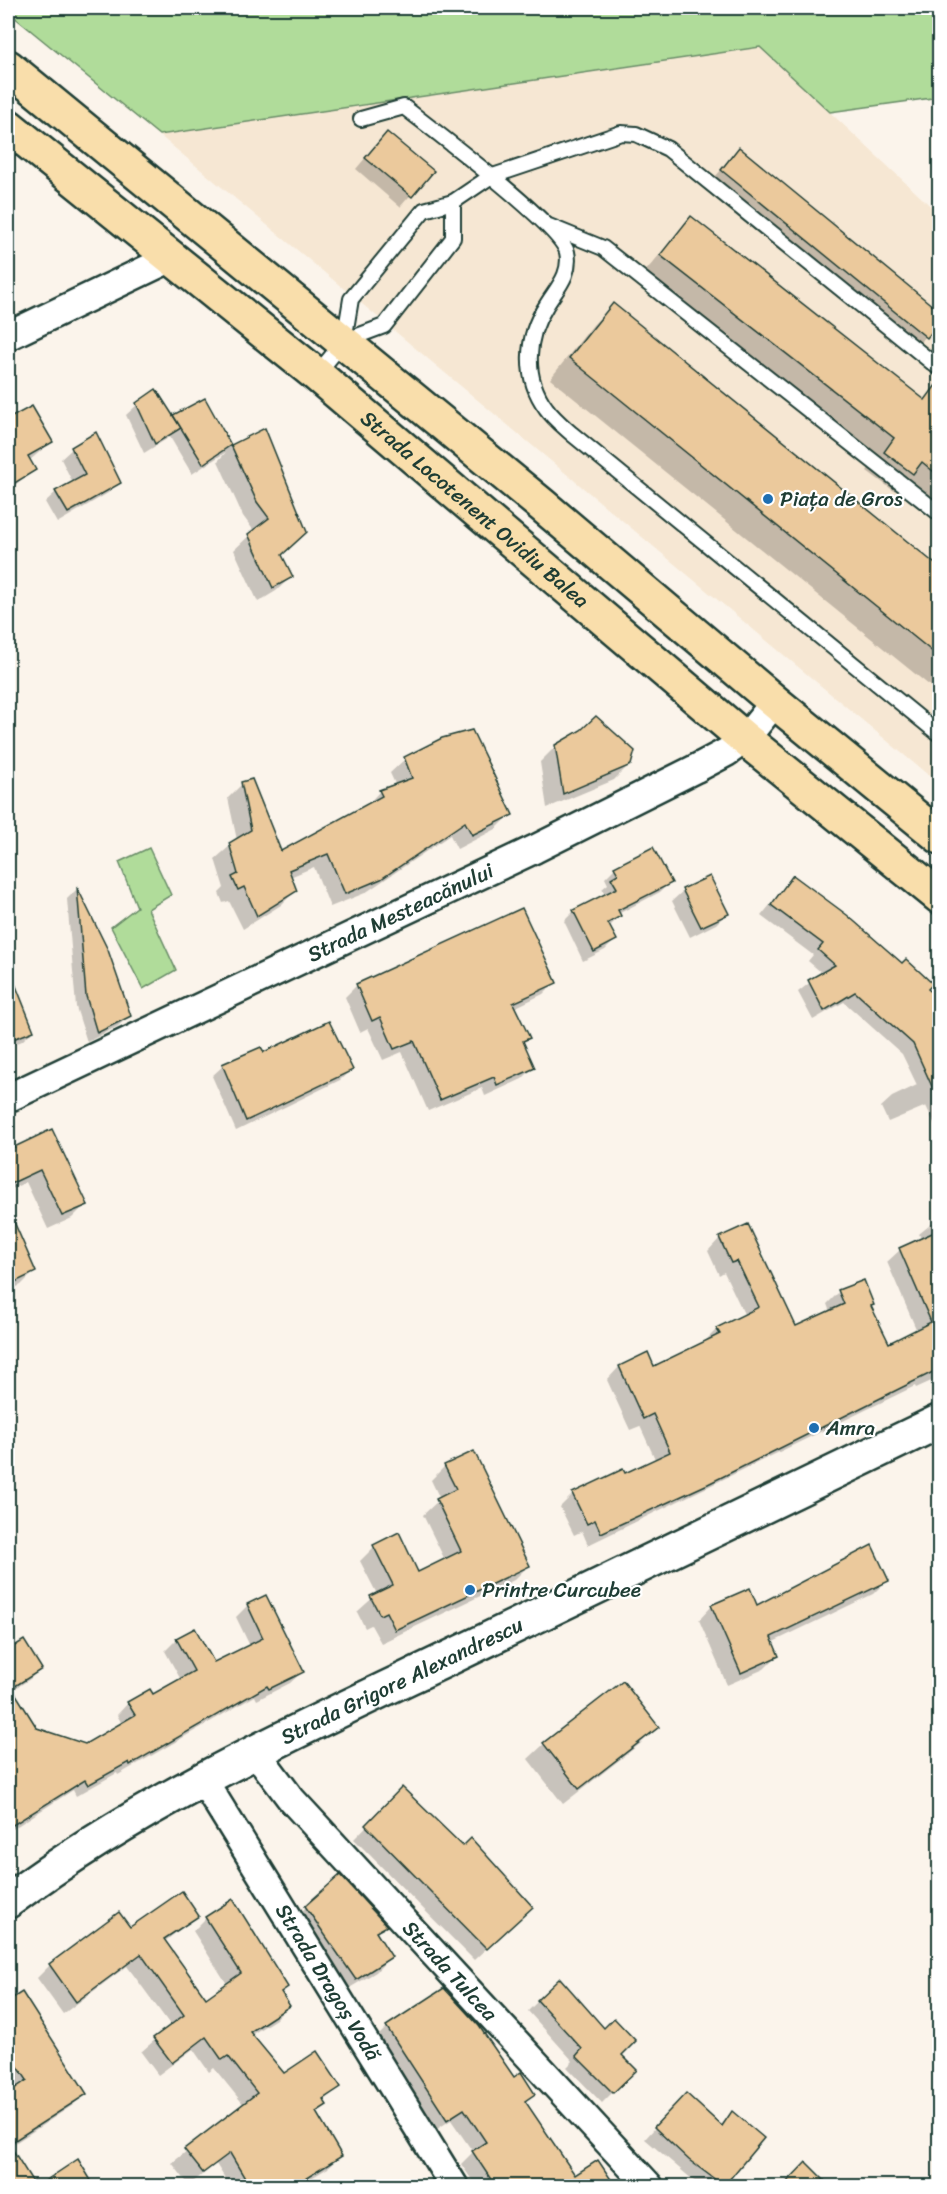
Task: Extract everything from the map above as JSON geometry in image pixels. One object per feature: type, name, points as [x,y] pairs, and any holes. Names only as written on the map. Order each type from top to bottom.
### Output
[{"type":"main road","points":[[8,68],[344,341],[939,837]]},
{"type":"main road","name":"Strada Locotenent Ovidiu Balea","points":[[8,126],[317,375],[745,739],[939,897]]},
{"type":"street","points":[[8,336],[173,257]]},
{"type":"street","name":"Strada Mesteacănului","points":[[8,1098],[535,849],[695,769],[745,739],[775,702]]},
{"type":"street","name":"Strada Grigore Alexandrescu","points":[[8,1901],[62,1862],[202,1779],[255,1751],[939,1422]]},
{"type":"street","name":"Strada Tulcea","points":[[255,1751],[291,1799],[649,2187]]},
{"type":"street","name":"Strada Dragoș Vodă","points":[[202,1779],[454,2187]]},
{"type":"lane","points":[[361,119],[404,107],[548,225],[567,252],[567,272],[537,324],[529,354],[532,381],[546,408],[572,434],[939,735]]},
{"type":"lane","points":[[317,375],[344,341],[351,299],[424,210],[453,202],[490,177],[621,133],[636,134],[668,149],[939,369]]},
{"type":"lane","points":[[344,341],[384,326],[453,238],[453,202]]},
{"type":"lane","points":[[548,225],[603,248],[939,514]]},
{"type":"shaded area","name":"Piața de Gros","points":[[760,47],[939,214],[939,784],[159,135]]},
{"type":"green space","points":[[8,8],[939,8],[939,97],[830,112],[760,47],[159,135],[8,12]]},
{"type":"green space","points":[[149,848],[171,895],[148,909],[176,970],[143,989],[111,927],[137,907],[119,862]]},
{"type":"building","points":[[387,132],[434,171],[412,197],[365,158]]},
{"type":"building","points":[[739,147],[939,311],[939,323],[927,338],[721,170]]},
{"type":"building","points":[[691,216],[925,400],[939,381],[939,476],[922,462],[913,474],[884,452],[894,438],[660,255]]},
{"type":"building","points":[[613,303],[939,567],[939,657],[569,358]]},
{"type":"building","points":[[156,389],[181,428],[155,444],[136,403]]},
{"type":"building","points":[[205,398],[231,445],[203,464],[173,415]]},
{"type":"building","points":[[32,406],[53,442],[28,456],[36,470],[8,487],[8,419]]},
{"type":"building","points":[[265,428],[307,532],[282,555],[293,577],[273,588],[248,534],[269,518],[257,502],[231,445]]},
{"type":"building","points":[[96,432],[121,483],[68,513],[55,491],[85,475],[71,447]]},
{"type":"building","points":[[596,716],[635,751],[631,765],[563,794],[555,745],[581,730]]},
{"type":"building","points":[[472,730],[513,815],[472,835],[465,822],[381,879],[345,894],[328,854],[289,870],[297,891],[257,916],[244,887],[238,890],[232,877],[238,874],[229,843],[251,830],[241,782],[252,779],[281,851],[382,796],[379,790],[412,778],[404,757],[442,738]]},
{"type":"building","points":[[653,847],[672,883],[618,910],[621,916],[608,923],[617,940],[594,952],[573,910],[617,888],[611,878],[618,874],[614,867]]},
{"type":"building","points":[[793,875],[847,915],[902,963],[906,959],[933,984],[928,989],[939,999],[939,1102],[913,1044],[855,992],[824,1011],[808,980],[835,965],[818,950],[823,944],[771,905]]},
{"type":"building","points":[[710,876],[729,914],[701,927],[682,889]]},
{"type":"building","points":[[77,887],[108,950],[131,1016],[97,1033],[86,996]]},
{"type":"building","points":[[522,908],[557,983],[513,1003],[530,1038],[523,1041],[535,1068],[497,1085],[494,1077],[440,1100],[414,1041],[394,1049],[380,1017],[372,1021],[356,984]]},
{"type":"building","points":[[8,966],[34,1031],[8,1041]]},
{"type":"building","points":[[329,1021],[353,1070],[246,1121],[222,1064],[261,1047],[264,1052]]},
{"type":"building","points":[[52,1129],[88,1205],[62,1216],[40,1170],[8,1185],[8,1150]]},
{"type":"building","points":[[8,1208],[36,1272],[13,1283],[8,1271]]},
{"type":"building","points":[[748,1224],[796,1326],[844,1304],[838,1290],[864,1280],[874,1305],[871,1306],[889,1343],[931,1322],[899,1248],[939,1230],[939,1369],[708,1484],[601,1533],[595,1520],[587,1524],[572,1493],[623,1469],[625,1473],[670,1452],[653,1414],[643,1419],[619,1366],[648,1352],[654,1366],[720,1334],[716,1328],[759,1307],[737,1261],[731,1263],[719,1237]]},
{"type":"building","points":[[474,1451],[530,1566],[395,1630],[386,1612],[380,1615],[370,1596],[393,1585],[373,1545],[399,1532],[418,1572],[461,1551],[436,1499],[456,1489],[444,1465]]},
{"type":"building","points":[[872,1545],[889,1581],[771,1637],[779,1656],[741,1673],[711,1605],[750,1588],[757,1605]]},
{"type":"building","points":[[266,1595],[304,1672],[269,1689],[267,1686],[130,1765],[129,1762],[88,1785],[85,1780],[8,1828],[8,1650],[24,1640],[42,1669],[12,1688],[37,1728],[85,1744],[135,1715],[127,1702],[150,1689],[153,1694],[194,1671],[176,1638],[195,1628],[214,1662],[263,1638],[247,1604]]},
{"type":"building","points":[[623,1681],[659,1727],[579,1789],[543,1743]]},
{"type":"building","points":[[402,1787],[463,1846],[471,1838],[533,1907],[487,1949],[365,1825]]},
{"type":"building","points":[[340,1875],[387,1926],[376,1932],[392,1957],[356,1980],[305,1906]]},
{"type":"building","points":[[182,1891],[199,1916],[164,1939],[206,1998],[241,1973],[205,1917],[233,1899],[288,1987],[281,1992],[290,2006],[250,2032],[284,2073],[317,2051],[341,2087],[323,2099],[327,2105],[316,2112],[342,2156],[292,2187],[250,2187],[230,2153],[203,2173],[184,2149],[257,2093],[228,2056],[222,2060],[206,2037],[172,2063],[153,2038],[184,2015],[141,1954],[76,2002],[49,1964],[119,1912],[130,1927]]},
{"type":"building","points":[[560,1978],[604,2028],[614,2018],[636,2041],[622,2055],[637,2070],[613,2093],[576,2056],[582,2049],[537,2000]]},
{"type":"building","points":[[444,1988],[479,2026],[514,2077],[521,2072],[535,2094],[525,2101],[575,2175],[598,2160],[616,2187],[496,2187],[472,2151],[486,2142],[464,2109],[447,2120],[386,2026]]},
{"type":"building","points":[[22,1992],[87,2094],[9,2144],[36,2187],[8,2187],[8,2093],[27,2080],[8,2052],[8,2001]]},
{"type":"building","points":[[686,2093],[722,2126],[732,2111],[764,2138],[724,2186],[689,2160],[654,2127]]},
{"type":"building","points":[[78,2159],[95,2187],[36,2187]]},
{"type":"building","points":[[806,2162],[831,2187],[782,2187]]},
{"type":"place","name":"Piața de Gros","points":[[768,499]]},
{"type":"place","name":"Amra","points":[[814,1428]]},
{"type":"place","name":"Printre Curcubee","points":[[470,1590]]}]
